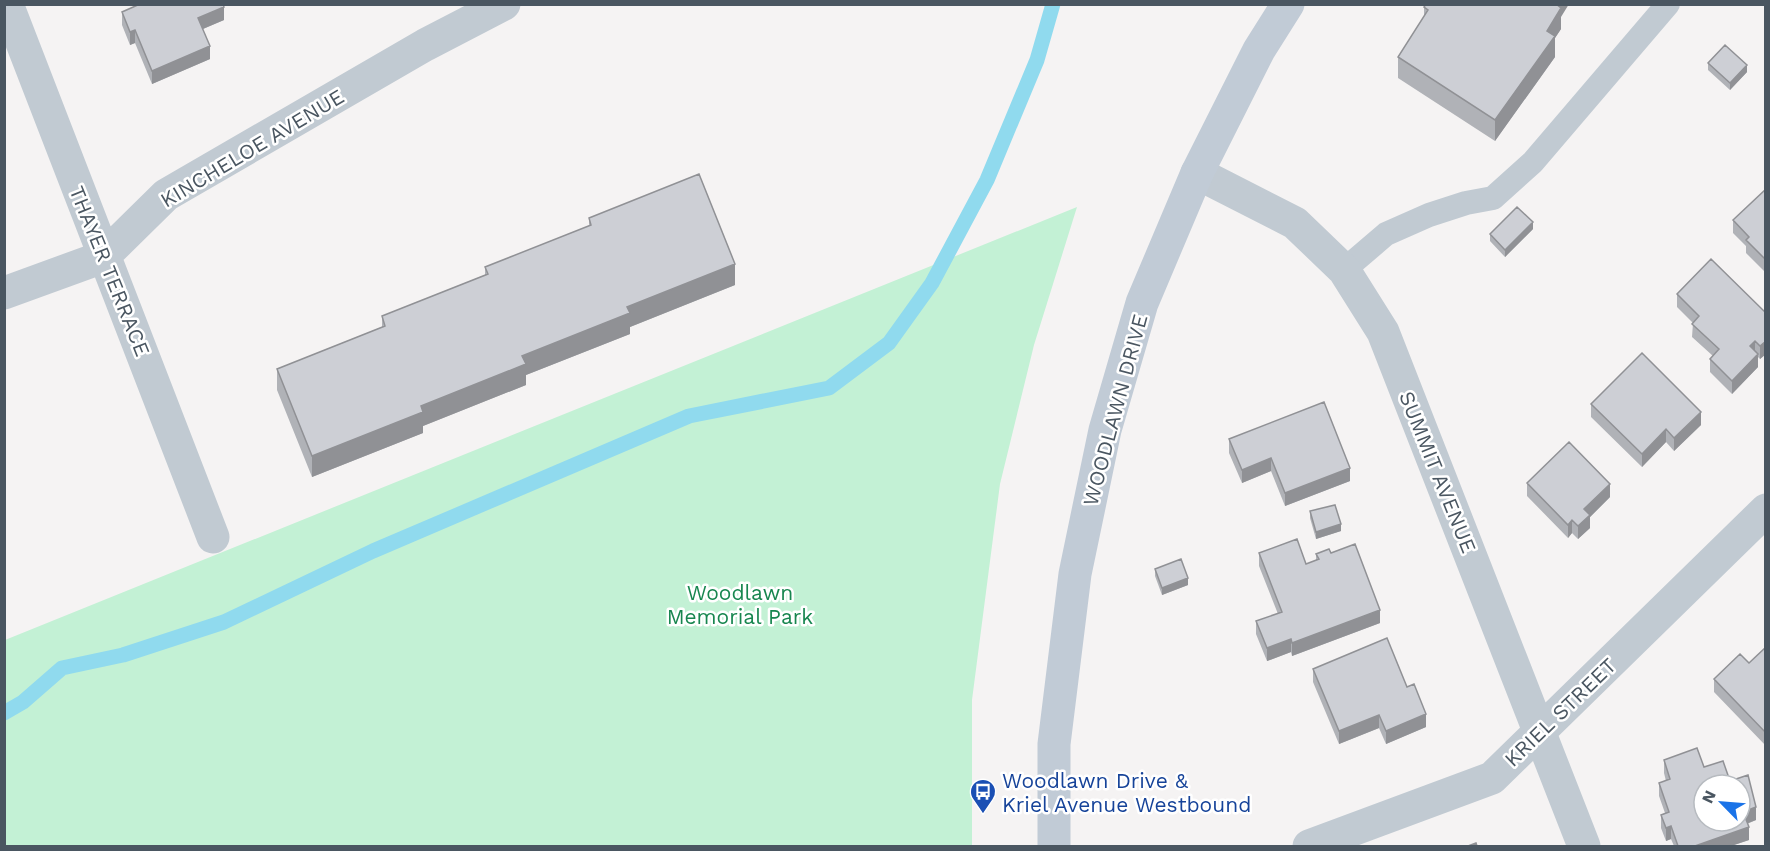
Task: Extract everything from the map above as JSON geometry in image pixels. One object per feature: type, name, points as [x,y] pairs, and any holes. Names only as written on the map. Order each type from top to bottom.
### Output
[{"type":"main road","name":"WOODLAWN DRIVE","points":[[1054,846],[1055,732],[1075,573],[1105,430],[1142,303],[1197,173],[1259,50],[1288,4]]},
{"type":"street","name":"THAYER TERRACE","points":[[7,4],[213,537]]},
{"type":"street","name":"KINCHELOE AVENUE","points":[[4,293],[103,257],[166,195],[425,45],[504,4]]},
{"type":"street","name":"SUMMIT AVENUE","points":[[1197,173],[1295,224],[1344,270],[1383,332],[1584,846]]},
{"type":"street","name":"KRIEL STREET","points":[[1310,846],[1492,778],[1766,510]]},
{"type":"lane","points":[[1344,270],[1386,234],[1430,215],[1493,198],[1533,162],[1668,4]]},
{"type":"green space","name":"Woodlawn Memorial Park","points":[[1077,207],[1034,345],[1000,484],[972,700],[972,846],[5,846],[5,640]]},
{"type":"building","points":[[140,4],[223,4],[224,7],[198,18],[210,46],[152,71],[135,30],[130,32],[122,12]]},
{"type":"building","points":[[1426,4],[1556,4],[1561,8],[1547,31],[1555,36],[1495,120],[1398,57],[1428,10],[1424,7]]},
{"type":"building","points":[[1725,45],[1747,65],[1730,83],[1708,63]]},
{"type":"building","points":[[699,174],[735,264],[627,307],[630,313],[522,356],[526,364],[421,406],[423,412],[312,456],[277,369],[385,326],[382,316],[488,274],[485,267],[591,225],[589,218]]},
{"type":"building","points":[[1766,189],[1766,260],[1746,240],[1749,237],[1733,220]]},
{"type":"building","points":[[1517,207],[1533,222],[1505,250],[1490,234]]},
{"type":"building","points":[[1711,259],[1766,313],[1766,341],[1760,346],[1755,341],[1750,346],[1758,354],[1732,381],[1710,359],[1719,349],[1692,324],[1699,316],[1677,294]]},
{"type":"building","points":[[1642,353],[1701,412],[1674,438],[1666,429],[1642,454],[1591,404]]},
{"type":"building","points":[[1324,402],[1350,468],[1285,493],[1271,458],[1242,470],[1229,439]]},
{"type":"building","points":[[1569,442],[1610,484],[1584,509],[1590,515],[1578,526],[1572,520],[1568,525],[1527,483]]},
{"type":"building","points":[[1335,505],[1341,524],[1316,532],[1310,511]]},
{"type":"building","points":[[1297,539],[1306,564],[1319,559],[1316,554],[1329,549],[1331,553],[1355,544],[1380,610],[1292,643],[1291,639],[1267,648],[1256,621],[1282,612],[1259,553]]},
{"type":"building","points":[[1181,559],[1188,578],[1162,588],[1155,569]]},
{"type":"building","points":[[1387,638],[1407,687],[1414,684],[1426,714],[1386,731],[1379,715],[1339,731],[1313,669]]},
{"type":"building","points":[[1766,647],[1766,733],[1714,679],[1740,654],[1749,663]]},
{"type":"building","points":[[1697,748],[1704,767],[1723,761],[1727,773],[1692,773],[1692,833],[1732,833],[1695,846],[1678,846],[1671,826],[1666,828],[1661,815],[1669,812],[1659,783],[1670,779],[1664,760]]},
{"type":"building","points":[[1752,791],[1756,807],[1752,809]]},
{"type":"waterway","points":[[4,713],[23,702],[62,668],[123,655],[224,622],[373,551],[689,416],[829,388],[889,343],[932,283],[987,180],[1037,60],[1053,4]]},
{"type":"place","name":"Woodlawn Drive & Kriel Avenue Westbound","points":[[983,815]]}]
